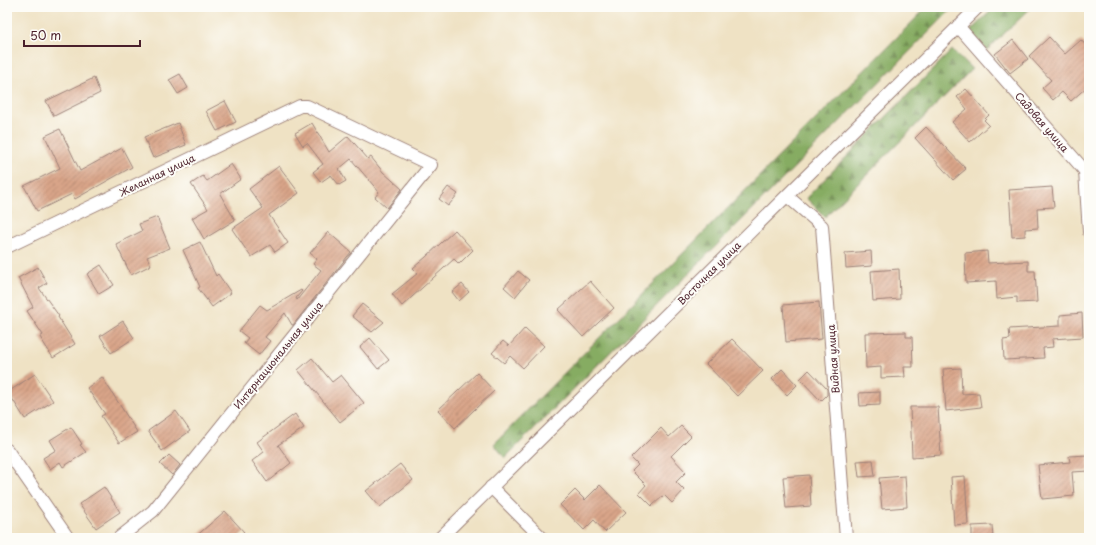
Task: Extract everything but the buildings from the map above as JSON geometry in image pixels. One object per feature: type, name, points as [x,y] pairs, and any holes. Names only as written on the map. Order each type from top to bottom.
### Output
[{"type":"street","name":"Восточная улица","points":[[440,538],[978,7]]},
{"type":"street","name":"Садовая улица","points":[[958,26],[1085,171],[1089,232]]},
{"type":"street","name":"Желанная улица","points":[[7,247],[300,106],[307,106],[431,165]]},
{"type":"street","name":"Интернациональная улица","points":[[119,538],[153,511],[431,165]]},
{"type":"street","name":"Видная улица","points":[[787,196],[822,226],[846,538]]},
{"type":"street","points":[[7,450],[68,538]]},
{"type":"street","points":[[491,487],[542,538]]},
{"type":"green space","points":[[927,7],[954,7],[505,458],[494,444]]},
{"type":"green space","points":[[995,7],[1032,7],[987,50],[970,31]]},
{"type":"green space","points":[[952,50],[972,69],[825,217],[806,198]]}]
